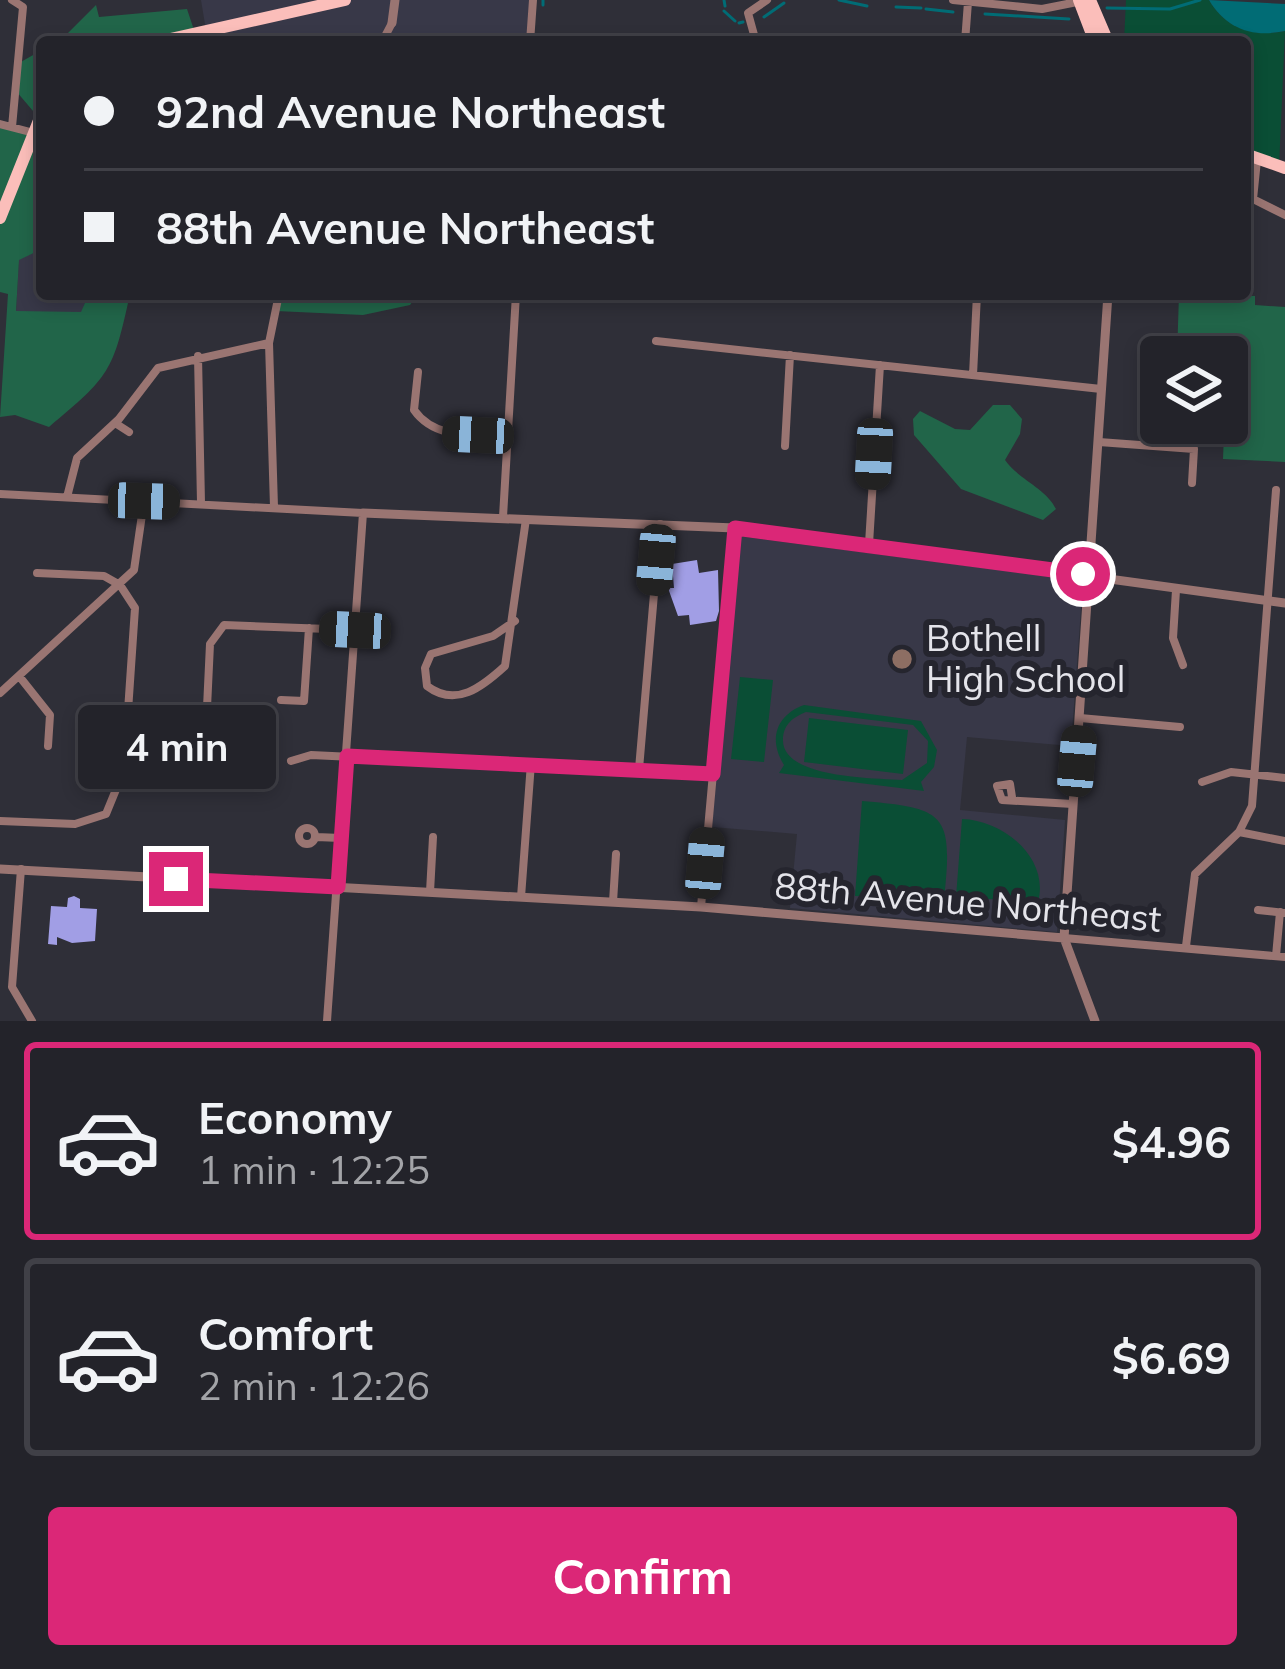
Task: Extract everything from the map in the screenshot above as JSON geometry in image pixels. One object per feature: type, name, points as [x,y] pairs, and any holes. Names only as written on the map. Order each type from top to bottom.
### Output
[{"type":"main road","points":[[184,36],[345,0]]},
{"type":"main road","points":[[1083,0],[1093,36]]},
{"type":"main road","points":[[1083,0],[1104,36]]},
{"type":"main road","points":[[0,218],[36,128]]},
{"type":"main road","points":[[1251,158],[1285,168]]},
{"type":"street","points":[[12,0],[23,7],[12,127]]},
{"type":"street","points":[[385,36],[394,0]]},
{"type":"street","points":[[530,36],[533,0]]},
{"type":"street","points":[[754,36],[748,13],[767,0]]},
{"type":"street","points":[[953,0],[1042,9],[1083,0]]},
{"type":"street","points":[[965,36],[968,1]]},
{"type":"street","points":[[0,124],[34,133]]},
{"type":"street","points":[[1251,178],[1253,199],[1285,215]]},
{"type":"street","points":[[274,507],[269,343],[278,300]]},
{"type":"street","points":[[503,517],[516,300]]},
{"type":"street","points":[[973,375],[977,300]]},
{"type":"street","points":[[1095,1021],[1064,938],[1108,300]]},
{"type":"street","points":[[656,341],[1101,389]]},
{"type":"street","points":[[67,496],[77,458],[115,423],[158,368],[269,343]]},
{"type":"street","points":[[785,446],[790,355]]},
{"type":"street","points":[[198,356],[201,503]]},
{"type":"street","points":[[869,544],[880,365]]},
{"type":"street","points":[[418,371],[414,410],[427,424],[448,433],[508,437]]},
{"type":"street","points":[[115,423],[129,432]]},
{"type":"street","points":[[1099,442],[1194,449],[1192,483]]},
{"type":"street","points":[[1186,946],[1196,874],[1238,832],[1252,806],[1276,490]]},
{"type":"street","points":[[0,494],[735,528],[1285,603]]},
{"type":"street","points":[[0,693],[120,585],[138,560],[144,501]]},
{"type":"street","points":[[327,1021],[363,513]]},
{"type":"street","points":[[515,621],[494,636],[431,654],[425,668],[427,686],[447,696],[483,686],[505,666],[515,621],[526,517]]},
{"type":"street","points":[[639,769],[659,524]]},
{"type":"street","points":[[701,907],[735,528]]},
{"type":"street","points":[[0,821],[75,824],[106,814],[124,770],[136,613],[120,585],[104,576],[37,573]]},
{"type":"street","points":[[1176,590],[1173,638],[1183,665]]},
{"type":"street","points":[[205,750],[210,644],[216,630],[224,625],[355,630]]},
{"type":"street","points":[[280,700],[304,701],[309,628]]},
{"type":"street","points":[[19,676],[50,715],[48,746]]},
{"type":"street","points":[[1080,718],[1180,727]]},
{"type":"street","points":[[292,760],[347,756],[713,774]]},
{"type":"street","points":[[521,897],[531,764]]},
{"type":"street","points":[[1202,782],[1223,772],[1285,778]]},
{"type":"street","points":[[1012,797],[1073,804]]},
{"type":"street","points":[[1238,832],[1285,841]]},
{"type":"street","points":[[316,837],[341,838]]},
{"type":"street","points":[[430,892],[433,837]]},
{"type":"street","points":[[613,902],[616,854]]},
{"type":"street","name":"88th Avenue Northeast","points":[[0,868],[701,907],[1280,956]]},
{"type":"street","points":[[21,869],[12,987],[32,1021]]},
{"type":"street","points":[[1258,910],[1282,913],[1280,956]]},
{"type":"shaded area","points":[[201,0],[533,0],[530,36],[207,36]]},
{"type":"shaded area","points":[[36,252],[36,300],[87,300],[82,312],[16,312],[19,259]]},
{"type":"shaded area","name":"Bothell High School","points":[[738,536],[1083,581],[1071,746],[967,737],[960,810],[1065,820],[1057,932],[790,908],[797,834],[712,827]]},
{"type":"green space","points":[[1126,0],[1209,0],[1241,29],[1285,31],[1279,167],[1251,156],[1251,36],[1124,36]]},
{"type":"green space","points":[[96,5],[99,17],[187,9],[195,33],[209,30],[208,36],[65,36]]},
{"type":"green space","points":[[36,53],[36,114],[16,91],[19,63]]},
{"type":"green space","points":[[0,125],[33,133],[36,126],[36,252],[19,260],[16,311],[81,312],[86,300],[129,300],[106,371],[49,427],[15,415],[0,417],[8,294],[0,292]]},
{"type":"green space","points":[[1255,296],[1255,305],[1285,307],[1285,462],[1223,459],[1224,444],[1248,444],[1248,336],[1178,336],[1179,300],[1251,300]]},
{"type":"green space","points":[[278,300],[414,300],[410,305],[363,315],[276,311]]},
{"type":"green space","points":[[993,405],[1010,405],[1022,419],[1020,434],[1005,460],[1052,502],[1056,509],[1043,520],[961,489],[914,435],[913,419],[920,411],[955,429],[970,430]]},
{"type":"green space","points":[[740,677],[773,680],[764,762],[731,759]]},
{"type":"green space","points":[[804,705],[921,721],[937,750],[934,767],[921,782],[924,791],[779,773],[784,765],[776,746],[777,729],[794,709]],"holes":[[[806,712],[913,725],[928,741],[927,763],[902,780],[813,769],[787,753],[783,740],[790,722]]]},
{"type":"green space","points":[[809,718],[908,730],[903,774],[804,762]]},
{"type":"green space","points":[[862,801],[912,807],[938,821],[947,849],[944,900],[855,896]]},
{"type":"green space","points":[[962,819],[993,826],[1020,844],[1037,871],[1038,902],[956,897]]},
{"type":"water","points":[[1209,0],[1285,4],[1285,31],[1241,29]]},
{"type":"building","points":[[697,560],[699,573],[718,570],[719,611],[716,621],[690,625],[689,615],[678,616],[668,588],[674,588],[672,564]]},
{"type":"building","points":[[68,898],[80,899],[80,908],[97,909],[95,941],[72,943],[57,937],[57,945],[48,944],[51,906],[67,907]]},
{"type":"waterway","points":[[543,0],[543,5]]},
{"type":"waterway","points":[[724,0],[725,6]]},
{"type":"waterway","points":[[839,0],[867,6]]},
{"type":"waterway","points":[[1107,8],[1170,9],[1200,0]]},
{"type":"waterway","points":[[764,17],[784,3]]},
{"type":"waterway","points":[[896,7],[921,8]]},
{"type":"waterway","points":[[926,9],[953,12]]},
{"type":"waterway","points":[[724,11],[735,21]]},
{"type":"waterway","points":[[985,14],[1069,19]]},
{"type":"waterway","points":[[739,23],[743,22]]},
{"type":"place","name":"Bothell High School","points":[[902,659]]},
{"type":"route","points":[[176,879],[338,887],[347,756],[713,774],[735,528],[1083,574]]}]
